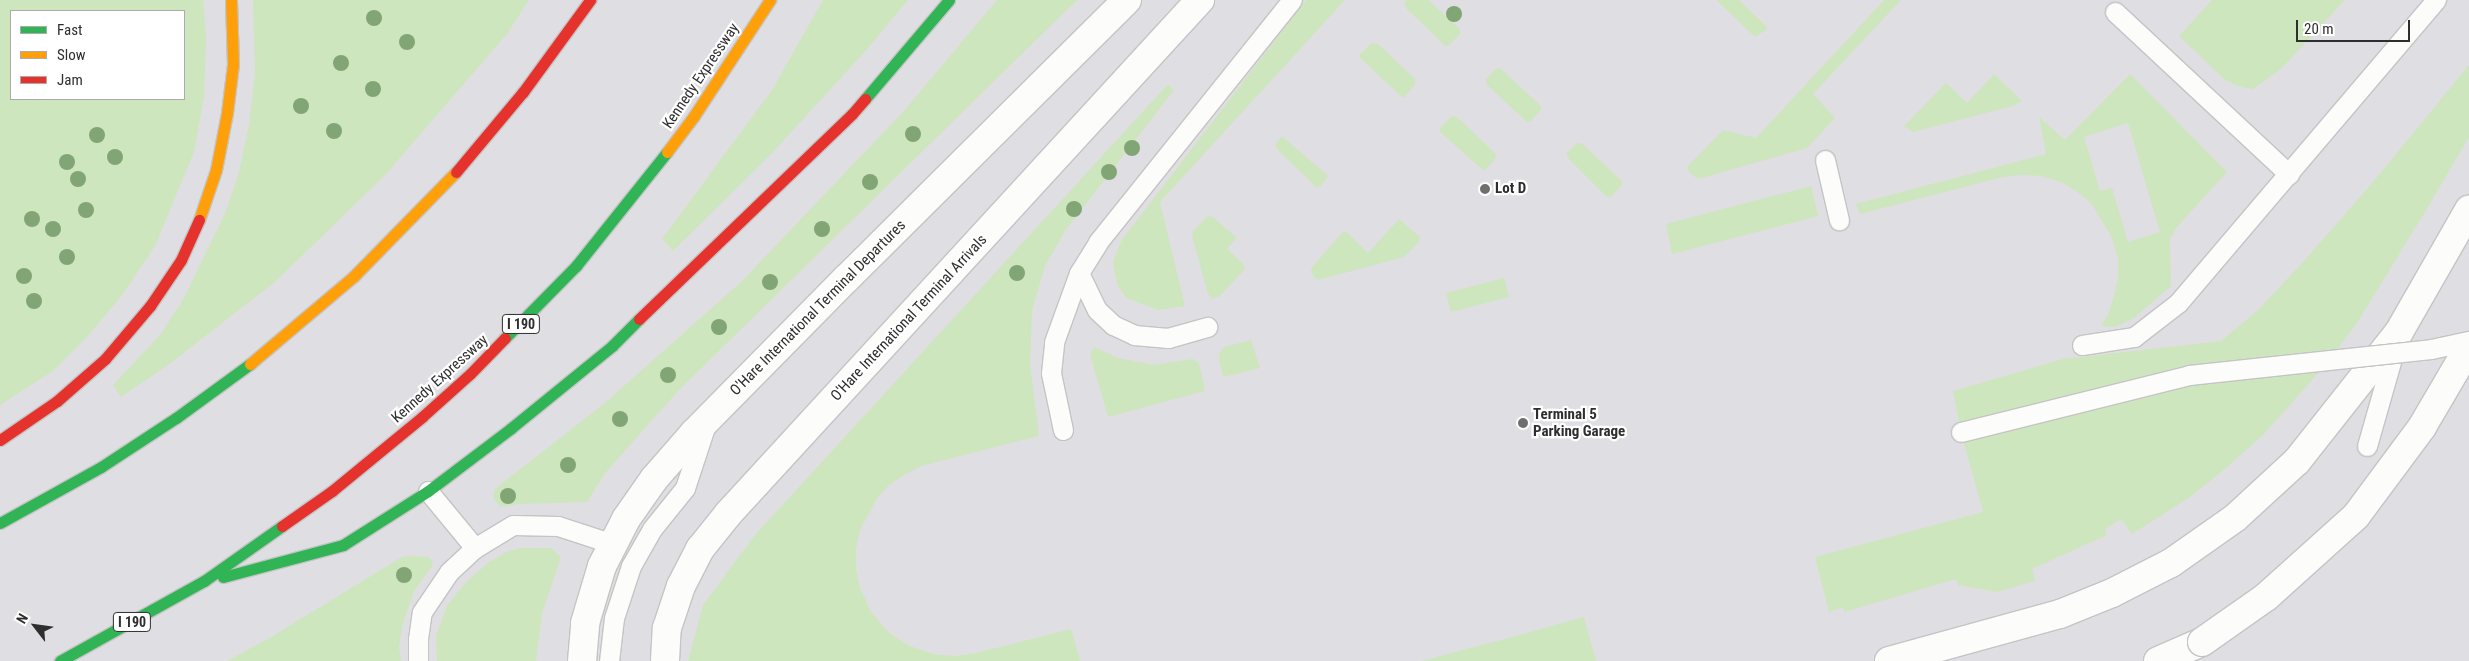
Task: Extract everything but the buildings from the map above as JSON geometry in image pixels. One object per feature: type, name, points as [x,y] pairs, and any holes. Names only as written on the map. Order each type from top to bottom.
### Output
[{"type":"highway","points":[[0,440],[58,401],[105,359],[150,306],[181,260],[199,220],[216,170],[227,113],[232,64],[231,0]]},
{"type":"highway","points":[[0,523],[102,467],[176,418],[246,367],[333,294],[416,214],[474,153],[546,62],[590,0]]},
{"type":"highway","name":"Kennedy Expressway","points":[[60,661],[204,582],[305,510],[373,457],[470,374],[576,266],[635,194],[694,116],[770,0]]},
{"type":"highway","points":[[204,582],[342,545],[428,490],[510,429],[612,346],[852,114],[949,0]]},
{"type":"street","name":"O'Hare International Terminal Departures","points":[[582,661],[585,623],[602,566],[612,544],[654,479],[708,419],[846,279],[1127,0]]},
{"type":"street","name":"O'Hare International Terminal Arrivals","points":[[665,661],[667,628],[681,586],[700,549],[728,514],[1200,0]]},
{"type":"street","points":[[1888,661],[2060,614],[2112,593],[2171,563],[2235,518],[2297,461],[2399,332],[2469,210]]},
{"type":"street","points":[[2158,661],[2202,642],[2266,597],[2356,516],[2422,427],[2469,347]]},
{"type":"lane","points":[[1063,430],[1051,373],[1054,342],[1079,273],[1098,242],[1292,0]]},
{"type":"lane","points":[[2082,345],[2134,337],[2178,303],[2436,0]]},
{"type":"lane","points":[[2115,12],[2289,174]]},
{"type":"lane","points":[[1825,160],[1839,220]]},
{"type":"lane","points":[[1079,273],[1097,310],[1113,325],[1134,334],[1168,338],[1207,327]]},
{"type":"lane","points":[[2367,446],[2399,332]]},
{"type":"lane","points":[[1961,432],[2189,375],[2431,349],[2469,341]]},
{"type":"lane","points":[[609,661],[614,618],[631,566],[652,529],[684,488],[708,419]]},
{"type":"lane","points":[[428,490],[475,548]]},
{"type":"lane","points":[[418,661],[418,639],[422,612],[449,572],[475,548],[513,525],[558,526],[612,544]]},
{"type":"shaded area","points":[[0,0],[2469,0],[2469,661],[0,661]]},
{"type":"green space","points":[[0,0],[203,0],[206,39],[204,97],[194,152],[155,246],[123,294],[88,336],[53,371],[0,405]]},
{"type":"green space","points":[[253,0],[529,0],[507,34],[385,175],[275,282],[168,365],[121,397],[113,385],[160,335],[184,298],[226,211],[239,172],[249,125],[255,73]]},
{"type":"green space","points":[[823,0],[908,0],[868,48],[774,151],[673,251],[662,239],[772,90]]},
{"type":"green space","points":[[997,0],[1077,0],[678,391],[606,472],[587,502],[518,504],[501,507],[493,496],[495,489],[606,402],[741,282],[903,112]]},
{"type":"green space","points":[[1306,0],[1345,0],[1160,202],[1185,306],[1158,310],[1126,298],[1117,284],[1113,261],[1121,241]]},
{"type":"green space","points":[[1407,0],[1428,0],[1460,29],[1460,34],[1448,46],[1445,46],[1406,8],[1404,3]]},
{"type":"green space","points":[[1716,0],[1739,0],[1767,29],[1755,37]]},
{"type":"green space","points":[[1884,0],[1901,0],[1813,94],[1835,118],[1807,148],[1698,179],[1687,170],[1688,166],[1723,130],[1756,138]]},
{"type":"green space","points":[[2212,0],[2345,0],[2281,69],[2253,89],[2238,86],[2225,80],[2179,36]]},
{"type":"green space","points":[[1372,43],[1378,44],[1415,79],[1415,85],[1403,98],[1361,59],[1359,55]]},
{"type":"green space","points":[[2469,65],[2469,137],[2425,212],[2357,323],[2328,362],[2263,435],[2226,468],[2190,497],[2132,534],[2121,519],[2105,529],[2107,535],[2032,569],[2035,581],[1997,592],[1958,585],[1956,579],[1844,612],[1843,607],[1829,612],[1815,557],[1983,512],[1961,432],[1953,391],[2063,359],[2221,341],[2257,311],[2304,261],[2373,182]]},
{"type":"green space","points":[[1500,68],[1541,106],[1541,110],[1530,122],[1527,122],[1487,85],[1486,79],[1496,69]]},
{"type":"green space","points":[[1994,74],[2022,101],[2013,106],[1913,132],[1904,126],[1946,83],[1967,103]]},
{"type":"green space","points":[[2130,74],[2227,172],[2177,227],[2170,239],[2171,286],[2134,318],[2115,327],[2101,326],[2108,315],[2118,278],[2118,258],[2111,236],[2091,203],[2061,182],[2041,176],[2003,177],[1860,214],[1856,204],[2046,154],[2039,117],[2065,140]],"holes":[[[2128,123],[2160,232],[2128,242],[2112,188],[2100,191],[2084,137]]]},
{"type":"green space","points":[[1168,84],[1174,90],[1065,231],[1045,266],[1032,311],[1030,364],[1039,436],[921,466],[904,475],[888,486],[877,498],[860,530],[856,549],[856,569],[860,588],[871,612],[889,633],[910,646],[933,654],[955,656],[976,653],[1071,629],[1080,661],[688,661],[703,605],[755,535]]},
{"type":"green space","points":[[1452,116],[1458,118],[1495,153],[1496,158],[1484,171],[1441,133],[1439,129]]},
{"type":"green space","points":[[1282,136],[1328,176],[1320,187],[1316,187],[1277,149],[1275,145]]},
{"type":"green space","points":[[1577,143],[1581,143],[1622,181],[1622,185],[1611,197],[1607,197],[1569,159],[1566,154]]},
{"type":"green space","points":[[1811,186],[1818,216],[1672,254],[1666,224]]},
{"type":"green space","points":[[1208,216],[1213,217],[1237,238],[1227,249],[1244,265],[1245,269],[1220,296],[1213,299],[1208,294],[1192,236],[1193,231]]},
{"type":"green space","points":[[1399,219],[1420,237],[1419,242],[1404,257],[1318,280],[1315,278],[1311,271],[1312,267],[1343,232],[1348,233],[1368,253]]},
{"type":"green space","points":[[1504,278],[1509,297],[1451,312],[1446,293]]},
{"type":"green space","points":[[1251,340],[1260,368],[1223,377],[1219,358],[1220,352],[1224,347]]},
{"type":"green space","points":[[1094,347],[1118,358],[1154,365],[1193,359],[1199,363],[1205,391],[1108,417],[1090,354]]},
{"type":"green space","points":[[521,548],[551,548],[561,557],[542,613],[536,661],[437,661],[436,635],[447,606],[464,584],[489,562],[506,552]]},
{"type":"green space","points":[[402,557],[428,557],[433,561],[432,566],[414,591],[403,623],[399,647],[401,661],[227,661],[271,637]]},
{"type":"green space","points":[[1584,617],[1596,661],[1422,661],[1523,634]]},
{"type":"tram line","points":[[2329,661],[2353,640],[2397,591],[2428,552],[2469,490]]},
{"type":"tram line","points":[[2379,661],[2433,593],[2469,537]]},
{"type":"railway","points":[[0,595],[135,523],[278,426],[407,316],[509,213],[604,100],[668,0]]},
{"type":"railway","points":[[0,621],[114,563],[233,487],[346,407],[451,310],[588,157],[651,74],[699,0]]},
{"type":"traffic: fast","points":[[865,99],[949,0]]},
{"type":"traffic: fast","points":[[505,338],[576,266],[667,152]]},
{"type":"traffic: fast","points":[[223,577],[343,545],[428,491],[510,429],[612,346],[639,319]]},
{"type":"traffic: fast","points":[[0,523],[101,467],[176,418],[250,364]]},
{"type":"traffic: fast","points":[[60,661],[204,581],[282,526]]},
{"type":"traffic: slow","points":[[199,220],[216,170],[227,113],[233,64],[231,0]]},
{"type":"traffic: slow","points":[[667,152],[694,116],[770,0]]},
{"type":"traffic: slow","points":[[250,364],[354,276],[456,172]]},
{"type":"traffic: jam","points":[[456,172],[523,92],[590,0]]},
{"type":"traffic: jam","points":[[639,319],[852,114],[865,99]]},
{"type":"traffic: jam","points":[[0,440],[57,401],[105,359],[150,306],[181,260],[199,220]]},
{"type":"traffic: jam","points":[[282,526],[332,491],[422,417],[470,374],[505,338]]},
{"type":"place","name":"Lot D","points":[[1485,189]]},
{"type":"place","name":"Terminal 5 Parking Garage","points":[[1523,423]]}]
